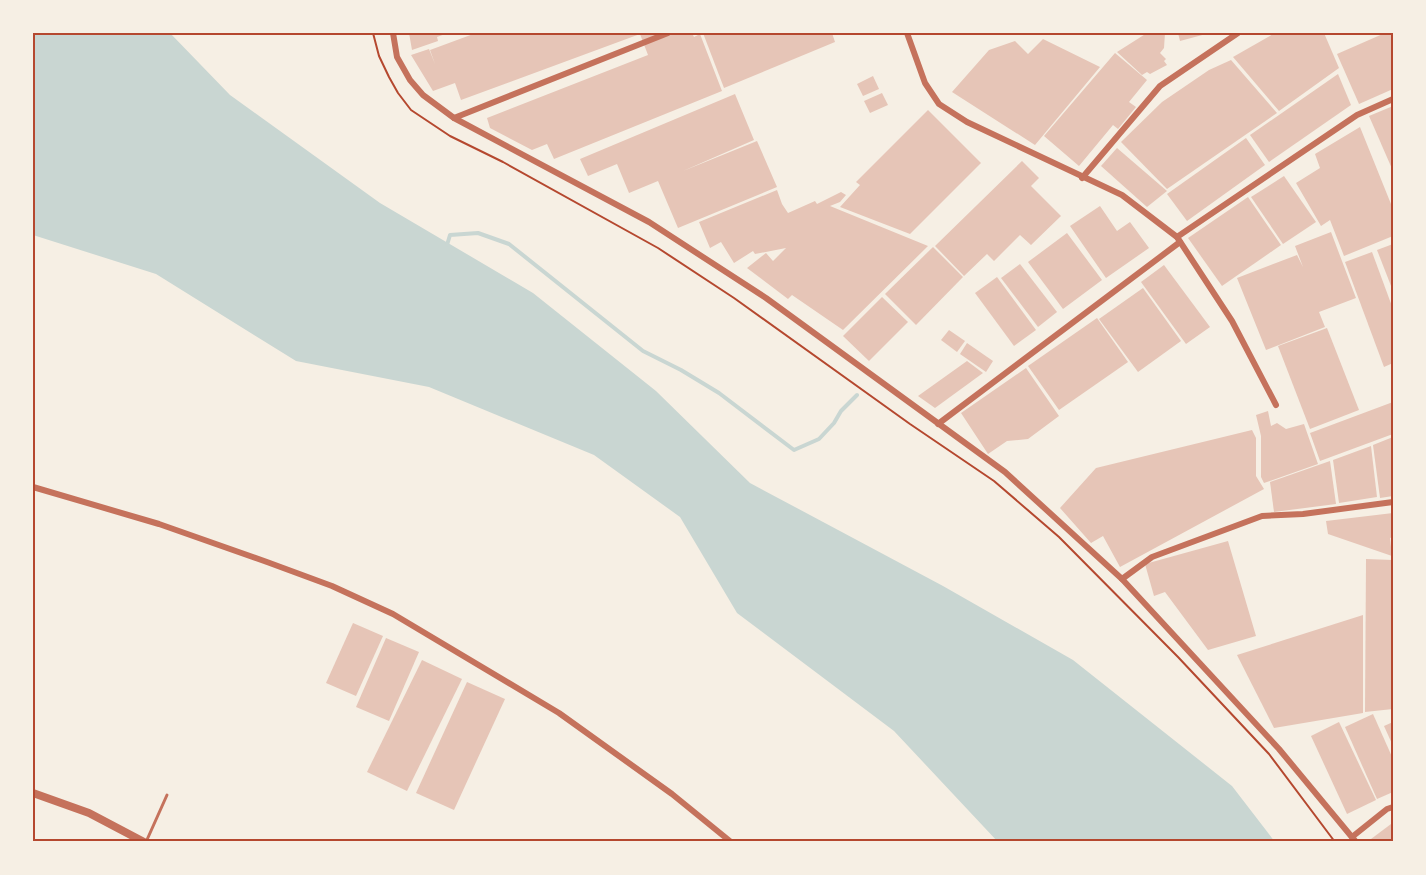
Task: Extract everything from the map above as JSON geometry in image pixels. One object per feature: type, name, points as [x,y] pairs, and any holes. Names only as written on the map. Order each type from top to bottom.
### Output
[{"type":"street","points":[[393,33],[397,57],[410,80],[423,94],[454,118],[649,222],[766,298],[1005,472],[1122,579],[1278,749],[1354,839],[1388,808],[1393,807]]},
{"type":"street","points":[[454,118],[668,33]]},
{"type":"street","points":[[907,33],[925,84],[939,104],[967,122],[1122,195],[1179,240],[1232,321],[1276,405]]},
{"type":"street","points":[[1082,178],[1160,86],[1238,33]]},
{"type":"street","points":[[938,424],[1179,240],[1357,115],[1393,99]]},
{"type":"street","points":[[33,487],[159,524],[256,558],[332,586],[393,614],[560,713],[672,794],[730,842]]},
{"type":"street","points":[[1122,579],[1152,557],[1262,516],[1303,514],[1393,502]]},
{"type":"street","points":[[33,793],[89,813],[143,842]]},
{"type":"lane","points":[[143,842],[167,795]]},
{"type":"path","points":[[373,33],[388,77],[411,110],[450,136],[503,162],[658,248],[734,298],[1002,488],[1059,537],[1269,754],[1335,842]]},
{"type":"shaded area","points":[[33,33],[170,33],[230,95],[380,203],[533,293],[656,391],[750,483],[943,586],[1073,660],[1232,786],[1275,842],[998,842],[894,731],[737,613],[680,517],[594,455],[429,387],[296,361],[156,274],[33,235]]},
{"type":"building","points":[[409,33],[448,33],[437,37],[438,41],[412,50]]},
{"type":"building","points":[[476,33],[692,33],[694,37],[700,34],[722,91],[554,159],[547,144],[532,150],[490,128],[487,118],[648,55],[640,34],[461,100],[455,83],[433,91],[411,55],[429,49],[435,64],[430,50]]},
{"type":"building","points":[[703,33],[832,33],[835,42],[724,88]]},
{"type":"building","points":[[1147,33],[1165,33],[1164,48],[1160,53],[1166,59],[1164,61],[1167,65],[1150,74],[1147,72],[1142,75],[1117,52]]},
{"type":"building","points":[[1178,33],[1206,33],[1206,34],[1180,41]]},
{"type":"building","points":[[1275,33],[1324,33],[1339,68],[1279,111],[1233,57]]},
{"type":"building","points":[[1385,33],[1393,33],[1393,89],[1359,104],[1337,54]]},
{"type":"building","points":[[1043,39],[1100,67],[1035,145],[952,92],[989,50],[1015,41],[1028,54]]},
{"type":"building","points":[[1115,53],[1147,80],[1129,102],[1136,107],[1118,129],[1113,125],[1079,166],[1044,136]]},
{"type":"building","points":[[1231,60],[1277,113],[1167,189],[1121,142],[1162,102],[1209,70]]},
{"type":"building","points":[[1338,74],[1351,105],[1269,162],[1250,135]]},
{"type":"building","points":[[873,76],[879,89],[863,96],[857,84]]},
{"type":"building","points":[[882,93],[888,105],[870,113],[864,101]]},
{"type":"building","points":[[735,94],[754,140],[683,171],[757,141],[777,187],[678,228],[658,181],[629,193],[617,164],[588,176],[580,159]]},
{"type":"building","points":[[1393,106],[1393,171],[1369,116]]},
{"type":"building","points":[[928,110],[981,163],[910,234],[840,207],[860,185],[856,182]]},
{"type":"building","points":[[1360,127],[1393,209],[1393,236],[1344,256],[1330,220],[1321,226],[1296,183],[1320,168],[1315,154]]},
{"type":"building","points":[[1246,138],[1265,165],[1187,221],[1167,194]]},
{"type":"building","points":[[1117,148],[1167,191],[1147,207],[1101,166]]},
{"type":"building","points":[[1022,161],[1039,178],[1031,186],[1061,216],[1031,245],[1020,235],[994,261],[987,254],[964,276],[935,246]]},
{"type":"building","points":[[1284,176],[1316,222],[1283,244],[1251,197]]},
{"type":"building","points":[[777,190],[788,213],[815,201],[817,204],[841,192],[846,195],[840,202],[830,206],[928,246],[843,330],[792,295],[788,299],[747,268],[766,253],[773,261],[786,248],[755,254],[753,251],[734,263],[721,242],[710,248],[699,222]]},
{"type":"building","points":[[1248,197],[1281,245],[1222,286],[1188,238]]},
{"type":"building","points":[[1100,206],[1117,231],[1130,222],[1149,248],[1106,278],[1070,226]]},
{"type":"building","points":[[1331,232],[1356,298],[1319,312],[1325,327],[1266,350],[1237,278],[1297,255],[1303,267],[1295,246]]},
{"type":"building","points":[[1067,233],[1102,280],[1063,309],[1028,262]]},
{"type":"building","points":[[1393,244],[1393,291],[1377,250]]},
{"type":"building","points":[[933,247],[963,277],[916,325],[885,294]]},
{"type":"building","points":[[1372,252],[1393,309],[1393,363],[1384,367],[1345,262]]},
{"type":"building","points":[[1020,264],[1057,312],[1038,327],[1001,278]]},
{"type":"building","points":[[1164,265],[1210,327],[1186,344],[1141,282]]},
{"type":"building","points":[[997,277],[1036,330],[1014,346],[975,293]]},
{"type":"building","points":[[1143,288],[1181,341],[1138,372],[1099,319]]},
{"type":"building","points":[[882,297],[908,322],[869,361],[843,336]]},
{"type":"building","points":[[1097,318],[1128,362],[1059,410],[1028,366]]},
{"type":"building","points":[[1327,328],[1359,410],[1310,429],[1278,346]]},
{"type":"building","points":[[949,330],[965,341],[957,352],[941,340]]},
{"type":"building","points":[[967,343],[993,361],[986,372],[960,354]]},
{"type":"building","points":[[967,361],[983,373],[935,408],[918,396]]},
{"type":"building","points":[[1026,368],[1059,416],[1028,439],[1007,441],[988,454],[961,413]]},
{"type":"building","points":[[1393,402],[1393,434],[1320,461],[1310,433]]},
{"type":"building","points":[[1268,411],[1271,426],[1277,423],[1286,429],[1304,424],[1318,464],[1264,483],[1261,477],[1261,436],[1256,415]]},
{"type":"building","points":[[1252,430],[1256,438],[1256,476],[1264,489],[1120,567],[1103,536],[1091,543],[1060,508],[1096,468]]},
{"type":"building","points":[[1393,437],[1393,496],[1380,498],[1373,445]]},
{"type":"building","points":[[1371,446],[1377,497],[1339,503],[1333,460]]},
{"type":"building","points":[[1330,461],[1336,504],[1274,512],[1270,482]]},
{"type":"building","points":[[1393,513],[1393,537],[1390,538],[1392,556],[1328,534],[1326,521]]},
{"type":"building","points":[[1228,541],[1256,636],[1208,650],[1165,592],[1154,596],[1145,564]]},
{"type":"building","points":[[1366,559],[1393,560],[1393,709],[1365,712]]},
{"type":"building","points":[[1363,615],[1363,713],[1274,728],[1237,655]]},
{"type":"building","points":[[353,623],[383,636],[356,696],[326,683]]},
{"type":"building","points":[[386,638],[419,652],[389,721],[356,707]]},
{"type":"building","points":[[422,660],[462,679],[407,791],[367,772]]},
{"type":"building","points":[[467,682],[505,699],[454,810],[416,793]]},
{"type":"building","points":[[1373,714],[1393,759],[1393,792],[1377,799],[1345,727]]},
{"type":"building","points":[[1339,722],[1376,800],[1347,814],[1311,736]]},
{"type":"building","points":[[1393,722],[1393,746],[1384,726]]},
{"type":"building","points":[[1391,824],[1393,842],[1367,842]]},
{"type":"waterway","points":[[447,245],[450,235],[478,233],[509,244],[643,351],[719,393],[794,450],[819,439],[857,395]]}]
